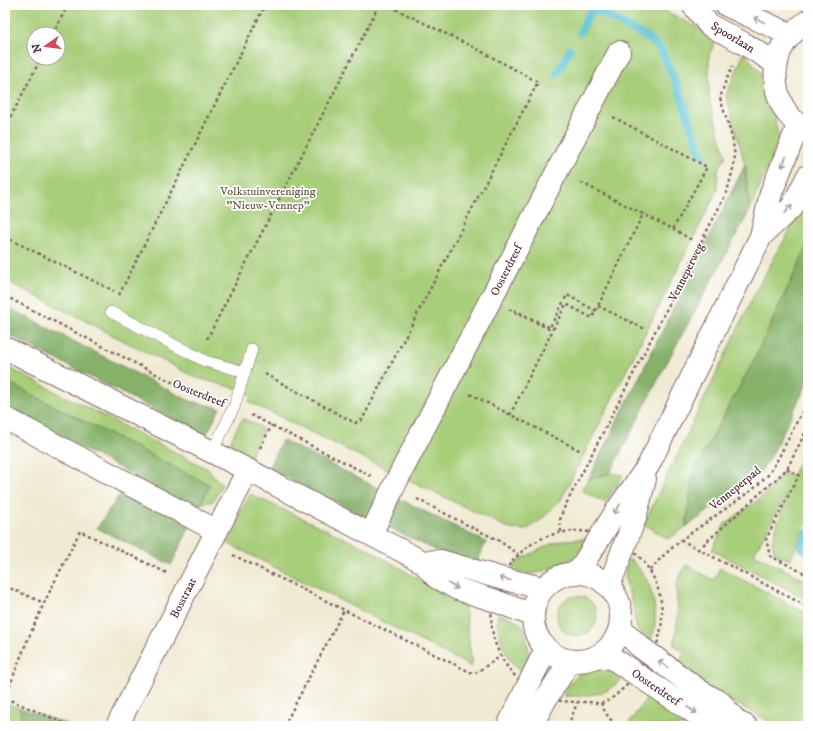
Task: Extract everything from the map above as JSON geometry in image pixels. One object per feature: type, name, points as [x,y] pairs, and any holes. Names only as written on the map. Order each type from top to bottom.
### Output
[{"type":"street","name":"Spoorlaan","points":[[693,5],[709,24],[776,64]]},
{"type":"street","name":"Spoorlaan","points":[[726,5],[791,35]]},
{"type":"street","points":[[578,572],[618,507],[648,466],[761,236],[771,193],[803,129],[787,113],[779,98],[776,81],[776,64],[784,44],[791,35],[808,21]]},
{"type":"street","name":"Oosterdreef","points":[[370,534],[619,52]]},
{"type":"street","points":[[761,236],[792,207],[808,176]]},
{"type":"street","points":[[5,348],[248,470],[423,562],[436,577],[458,589],[493,600],[532,615]]},
{"type":"street","points":[[5,418],[214,537]]},
{"type":"street","points":[[609,586],[635,518],[648,466]]},
{"type":"street","name":"Bosstraat","points":[[117,726],[248,470]]},
{"type":"street","points":[[423,562],[441,562],[543,588]]},
{"type":"street","points":[[578,572],[592,575],[609,586],[617,598],[621,612],[618,634],[610,646],[598,656],[584,660],[570,661],[557,657],[546,649],[534,630],[532,615],[535,601],[543,588],[555,578],[578,572]]},
{"type":"street","name":"Oosterdreef","points":[[620,627],[639,646],[652,656],[700,691],[721,703],[741,724]]},
{"type":"street","points":[[508,726],[546,649]]},
{"type":"street","name":"Oosterdreef","points":[[598,656],[612,658],[698,714],[712,720],[741,724]]},
{"type":"street","points":[[531,726],[547,697],[570,661]]},
{"type":"lane","points":[[111,312],[205,361],[246,368]]},
{"type":"lane","points":[[212,452],[234,407],[252,349]]},
{"type":"path","points":[[57,26],[68,5]]},
{"type":"path","points":[[111,312],[265,5]]},
{"type":"path","points":[[198,357],[379,5]]},
{"type":"path","points":[[246,368],[355,423],[362,420],[538,82],[475,48],[387,5]]},
{"type":"path","name":"Venneperweg","points":[[561,532],[560,520],[563,510],[727,192],[735,156],[732,137],[720,98],[726,80],[743,43]]},
{"type":"path","points":[[5,128],[37,66]]},
{"type":"path","points":[[591,106],[707,167],[673,229]]},
{"type":"path","points":[[558,171],[692,240]]},
{"type":"path","points":[[510,415],[566,304],[592,318],[643,214]]},
{"type":"path","points":[[5,237],[119,294]]},
{"type":"path","points":[[509,309],[549,329],[567,295],[596,311]]},
{"type":"path","name":"Oosterdreef","points":[[5,296],[189,391],[234,407],[272,425],[498,540],[518,554],[500,578]]},
{"type":"path","points":[[504,305],[553,329]]},
{"type":"path","points":[[598,306],[645,329]]},
{"type":"path","points":[[469,394],[581,451]]},
{"type":"path","name":"Venneperpad","points":[[650,570],[681,540],[752,490],[769,474],[808,400]]},
{"type":"path","points":[[703,545],[787,469],[808,426]]},
{"type":"path","points":[[787,469],[799,475],[766,539],[770,556],[808,576]]},
{"type":"path","points":[[71,726],[5,698],[44,602],[80,531],[190,584]]},
{"type":"path","points":[[214,537],[344,610],[474,674],[501,656]]},
{"type":"path","points":[[681,540],[808,607]]},
{"type":"path","points":[[500,578],[493,600],[491,614],[495,643],[508,668],[528,687],[547,697],[577,703],[568,726]]},
{"type":"path","points":[[5,586],[44,602]]},
{"type":"path","points":[[284,726],[344,610]]},
{"type":"path","points":[[601,703],[607,717],[612,722],[620,726]]},
{"type":"green space","name":"Volkstuinvereniging \"Nieuw-Vennep\"","points":[[5,5],[654,5],[717,38],[709,55],[709,99],[726,156],[718,170],[717,191],[561,500],[542,519],[526,530],[510,529],[249,402],[251,396],[235,388],[197,378],[5,280]]},
{"type":"green space","points":[[744,53],[766,79],[779,138],[750,210],[745,165],[726,95]]},
{"type":"green space","points":[[745,165],[750,210],[672,353],[610,473],[588,480]]},
{"type":"green space","points":[[808,198],[808,245],[754,360],[693,473],[686,527],[668,539],[644,524],[758,287]]},
{"type":"green space","points":[[808,245],[808,382],[771,456],[760,472],[738,490],[686,527],[693,473],[754,360]]},
{"type":"green space","points":[[5,306],[190,401],[220,408],[206,436],[5,333]]},
{"type":"green space","points":[[5,366],[208,469],[222,485],[213,501],[201,504],[209,485],[5,381]]},
{"type":"green space","points":[[5,381],[210,485],[171,565],[97,528],[133,475],[5,408]]},
{"type":"green space","points":[[243,419],[251,422],[263,430],[251,455],[249,456],[235,448],[231,440]]},
{"type":"green space","points":[[282,440],[486,542],[477,563],[439,552],[268,469]]},
{"type":"green space","points":[[808,444],[808,520],[790,560],[775,554],[772,542],[787,492],[754,554],[808,582],[808,600],[712,550],[725,524],[758,500],[770,489],[783,472],[792,476]]},
{"type":"green space","points":[[610,473],[623,475],[605,503],[581,490],[588,480]]},
{"type":"green space","points":[[250,494],[370,550],[423,582],[464,599],[472,667],[225,542]]},
{"type":"green space","points":[[588,539],[574,558],[568,561],[535,573],[529,574],[512,572],[515,564],[521,559],[551,544],[564,540]]},
{"type":"green space","points":[[630,559],[644,575],[650,587],[654,603],[655,620],[653,635],[650,641],[638,631],[635,622],[634,609],[625,579],[626,568]]},
{"type":"green space","points":[[686,565],[714,580],[720,568],[808,614],[808,726],[778,726],[731,701],[677,665],[685,652],[674,645],[678,617],[676,584]]},
{"type":"green space","points":[[573,596],[581,596],[588,599],[594,605],[597,616],[594,627],[588,633],[581,636],[573,636],[566,633],[560,627],[557,620],[557,612],[560,605],[566,599]]},
{"type":"green space","points":[[498,614],[512,618],[523,626],[525,630],[529,654],[522,674],[510,660],[502,644],[497,624]]},
{"type":"green space","points":[[599,668],[614,671],[623,678],[617,684],[603,692],[596,694],[581,696],[563,695],[569,684],[577,676],[587,671]]},
{"type":"green space","points":[[651,693],[705,726],[634,726],[629,723]]},
{"type":"green space","points":[[5,703],[20,708],[21,726],[5,726]]},
{"type":"green space","points":[[20,708],[72,726],[21,726]]},
{"type":"waterway","points":[[580,32],[592,8],[648,38],[660,48],[678,87],[702,156]]},
{"type":"waterway","points":[[557,74],[570,49]]},
{"type":"waterway","points":[[808,533],[801,547],[808,551]]}]
